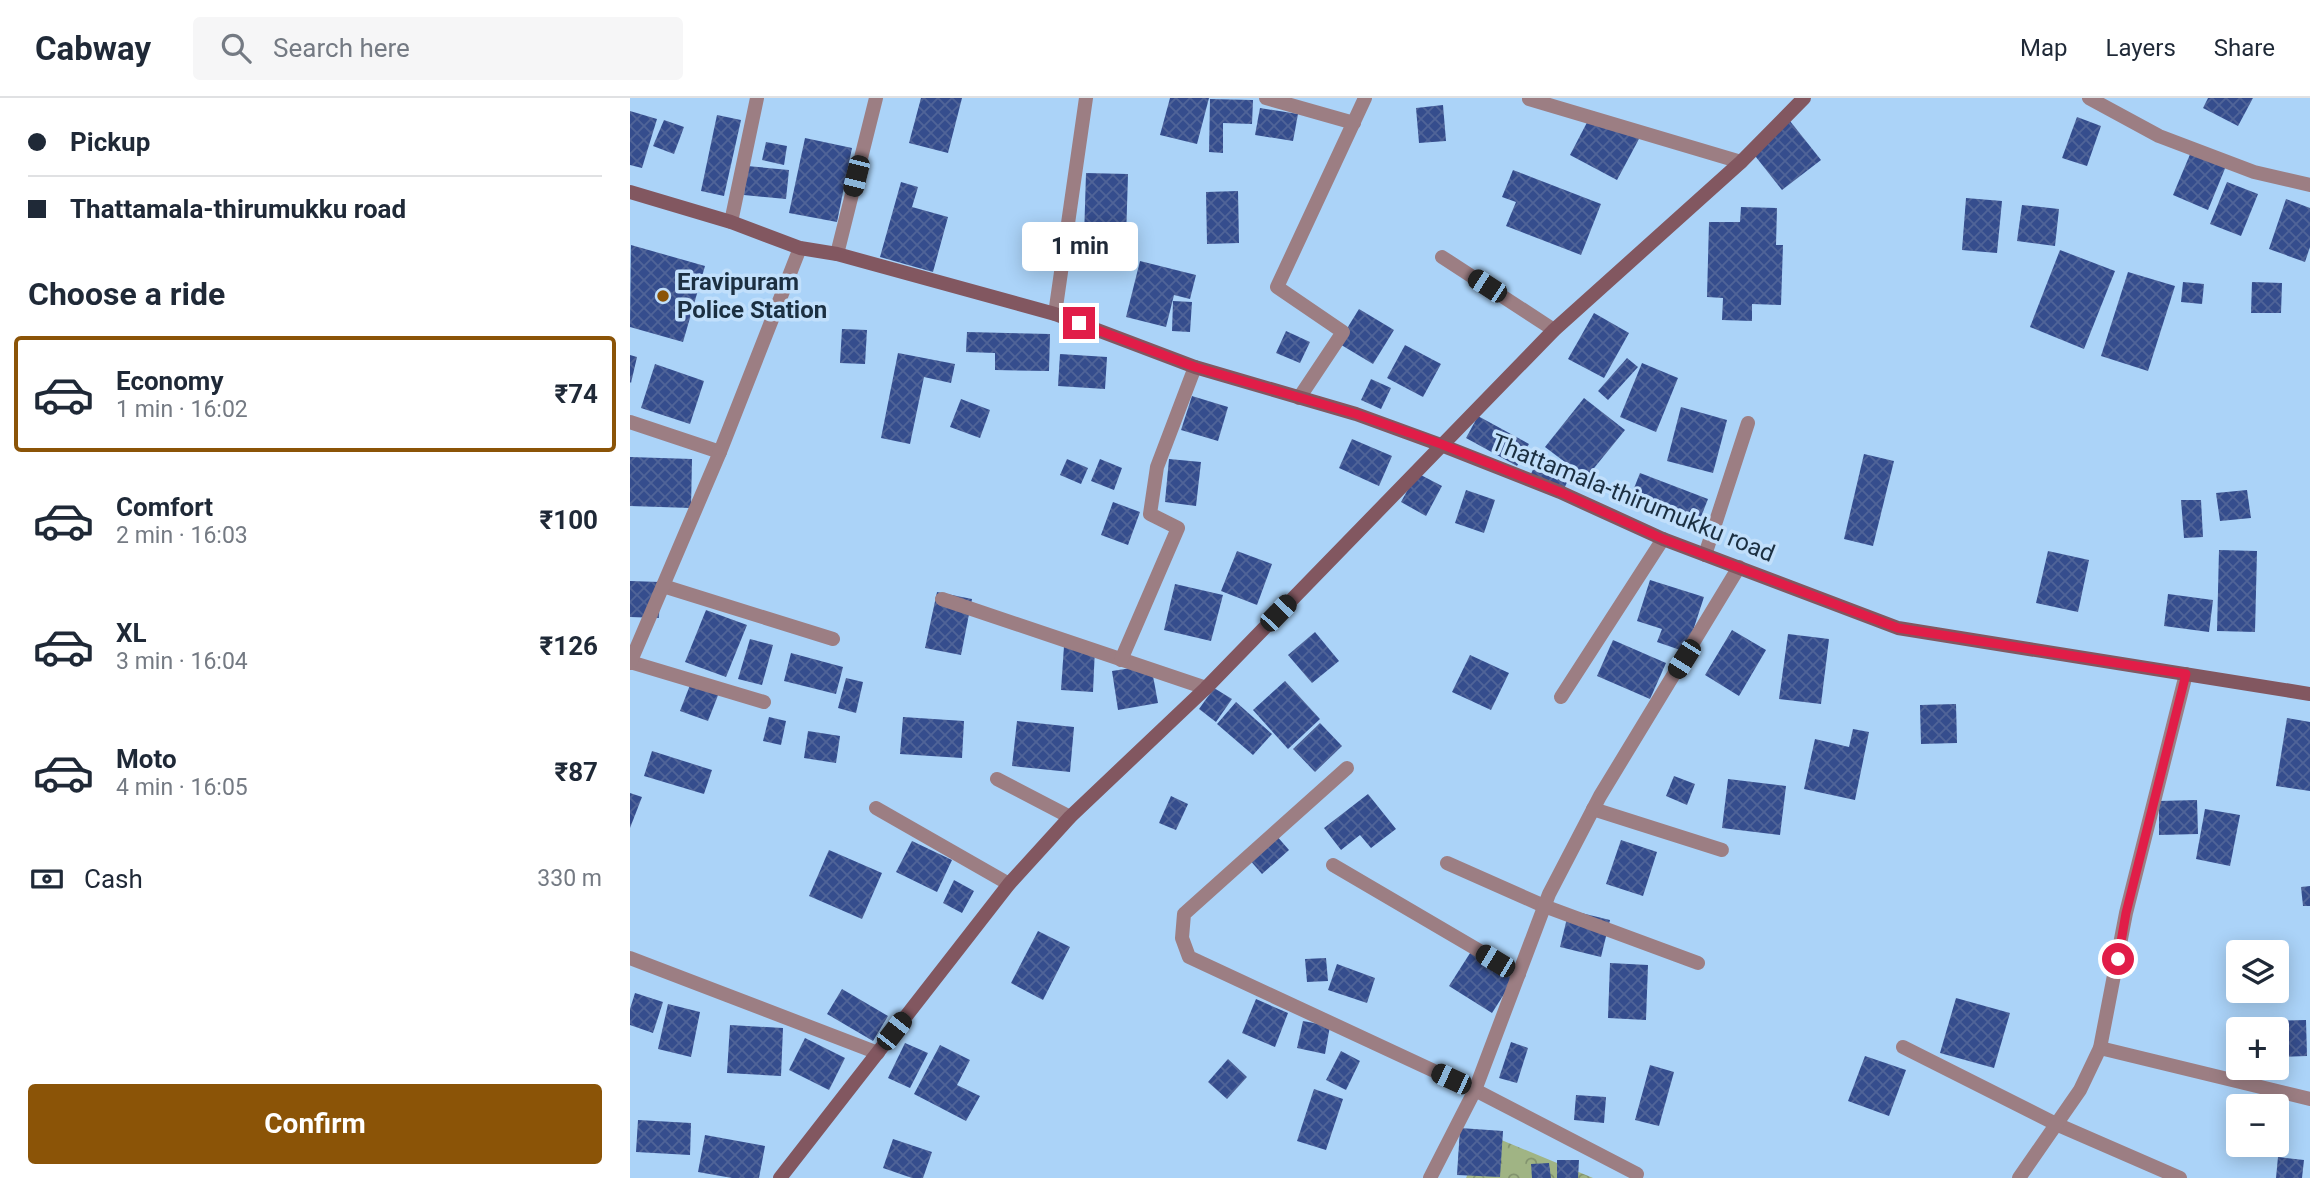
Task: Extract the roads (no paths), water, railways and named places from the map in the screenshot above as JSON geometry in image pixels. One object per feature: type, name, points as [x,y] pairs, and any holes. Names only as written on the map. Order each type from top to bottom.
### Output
[{"type":"street","points":[[731,222],[757,98]]},
{"type":"street","points":[[836,254],[876,98]]},
{"type":"street","points":[[1055,314],[1086,98]]},
{"type":"street","points":[[1266,98],[1354,123]]},
{"type":"street","points":[[1299,398],[1343,331],[1277,287],[1365,98]]},
{"type":"street","points":[[780,1178],[1009,884],[1070,817],[1206,688],[1554,330],[1741,162],[1804,98]]},
{"type":"street","points":[[2090,98],[2159,136],[2254,172],[2310,185]]},
{"type":"street","points":[[1529,99],[1741,162]]},
{"type":"street","name":"Thattamala-thirumukku road","points":[[630,192],[731,222],[800,247],[836,254],[1055,314],[1195,367],[1356,414],[1441,444],[1560,492],[1663,539],[1898,628],[2310,694]]},
{"type":"street","points":[[764,702],[630,662],[720,452],[800,247]]},
{"type":"street","points":[[1442,257],[1554,330]]},
{"type":"street","points":[[1121,660],[1178,528],[1150,514],[1157,467],[1195,367]]},
{"type":"street","points":[[630,422],[720,452]]},
{"type":"street","points":[[1705,555],[1748,423]]},
{"type":"street","points":[[1561,698],[1663,539]]},
{"type":"street","points":[[1430,1178],[1475,1090],[1544,906],[1593,809],[1739,567]]},
{"type":"street","points":[[663,586],[833,639]]},
{"type":"street","points":[[942,599],[1206,688]]},
{"type":"street","points":[[2019,1178],[2080,1090],[2100,1048],[2126,913],[2186,674]]},
{"type":"street","points":[[1347,768],[1184,914],[1182,938],[1189,957],[1475,1090],[1637,1174]]},
{"type":"street","points":[[997,779],[1070,817]]},
{"type":"street","points":[[876,808],[1009,884]]},
{"type":"street","points":[[1593,809],[1722,850]]},
{"type":"street","points":[[1447,863],[1544,906],[1698,963]]},
{"type":"street","points":[[1333,865],[1518,975]]},
{"type":"street","points":[[630,958],[878,1053]]},
{"type":"street","points":[[1903,1047],[2056,1124],[2180,1178]]},
{"type":"street","points":[[2100,1048],[2310,1099]]},
{"type":"place","name":"Eravipuram Police Station","points":[[663,296]]}]
